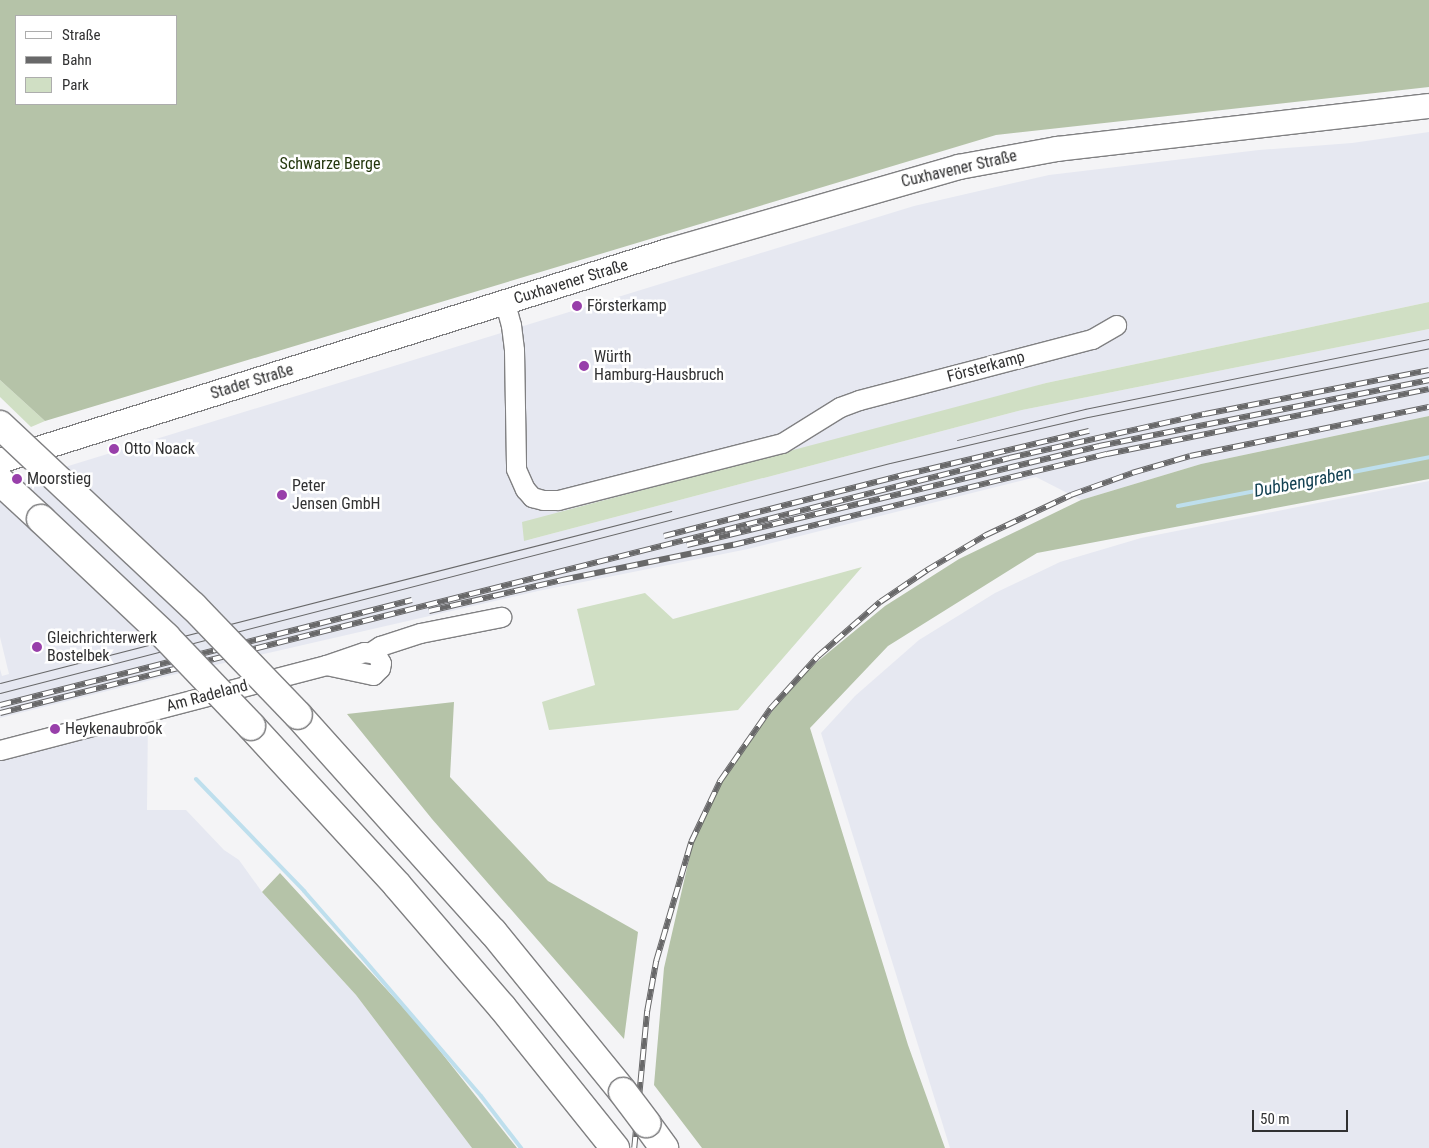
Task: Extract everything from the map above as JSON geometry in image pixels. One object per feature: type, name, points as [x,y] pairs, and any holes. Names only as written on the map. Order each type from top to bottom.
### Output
[{"type":"highway","points":[[0,425],[193,606],[298,715],[493,932],[623,1092],[664,1148]]},
{"type":"highway","points":[[0,481],[166,637],[251,726],[390,878],[496,1000],[615,1148]]},
{"type":"main road","name":"Cuxhavener Straße","points":[[504,303],[736,230],[988,160],[1057,149],[1429,106]]},
{"type":"main road","name":"Stader Straße","points":[[0,461],[504,303]]},
{"type":"street","name":"Försterkamp","points":[[504,303],[511,325],[514,350],[516,469],[525,489],[532,497],[543,500],[558,500],[782,443],[840,407],[859,400],[1092,339],[1116,325]]},
{"type":"street","name":"Am Radeland","points":[[0,750],[326,665],[373,676],[380,668],[381,663],[376,654],[371,652],[380,646],[420,633],[501,617]]},
{"type":"shaded area","points":[[1429,132],[1429,302],[1046,383],[524,541],[1022,410],[1429,329],[1429,416],[1201,464],[1081,500],[1036,477],[748,549],[538,591],[163,677],[0,718],[0,669],[2,676],[9,674],[0,637],[0,487],[914,206],[1049,175],[1259,150],[1352,143]]},
{"type":"shaded area","points":[[1429,481],[1429,1148],[950,1148],[821,733],[855,696],[919,640],[995,593],[1060,562],[1141,538]]},
{"type":"shaded area","points":[[148,718],[147,810],[186,810],[224,850],[239,860],[262,892],[356,995],[472,1148],[0,1148],[0,760],[85,739]]},
{"type":"green space","name":"Schwarze Berge","points":[[0,0],[1429,0],[1429,87],[996,135],[45,421],[0,380]]},
{"type":"green space","points":[[1429,302],[1429,329],[1022,410],[524,541],[522,522],[1046,383]]},
{"type":"green space","points":[[0,380],[45,421],[31,427],[0,397]]},
{"type":"green space","points":[[1429,416],[1429,479],[1037,553],[888,646],[810,728],[908,1045],[945,1148],[702,1148],[654,1085],[664,968],[693,842],[721,781],[795,680],[885,606],[959,559],[1081,500],[1201,464]]},
{"type":"green space","points":[[862,567],[738,710],[549,730],[542,702],[595,685],[577,609],[645,593],[673,619]]},
{"type":"green space","points":[[454,702],[450,777],[548,881],[638,932],[624,1039],[432,819],[347,714]]},
{"type":"green space","points":[[280,873],[421,1027],[517,1148],[472,1148],[356,995],[262,892]]},
{"type":"waterway","name":"Dubbengraben","points":[[1178,506],[1429,457]]},
{"type":"waterway","points":[[196,779],[304,891],[481,1096],[521,1148]]},
{"type":"tram line","points":[[957,440],[1085,409],[1429,339]]},
{"type":"tram line","points":[[0,693],[890,463],[1088,417],[1429,348]]},
{"type":"tram line","points":[[0,683],[671,511]]},
{"type":"railway","points":[[0,713],[1009,458],[1205,414],[1429,370]]},
{"type":"railway","points":[[687,545],[1099,446],[1429,380]]},
{"type":"railway","points":[[429,611],[562,580],[733,545],[1107,454],[1429,389]]},
{"type":"railway","points":[[634,1148],[647,1011],[656,961],[691,842],[720,781],[770,709],[818,656],[880,602],[927,570],[986,535],[1071,495],[1132,473],[1190,456],[1429,407]]},
{"type":"railway","points":[[664,536],[908,474],[1089,431]]},
{"type":"railway","points":[[0,705],[412,600]]},
{"type":"place","name":"Försterkamp","points":[[577,306]]},
{"type":"place","name":"Würth Hamburg-Hausbruch","points":[[584,366]]},
{"type":"place","name":"Otto Noack","points":[[114,449]]},
{"type":"place","name":"Moorstieg","points":[[17,479]]},
{"type":"place","name":"Peter Jensen GmbH","points":[[282,495]]},
{"type":"place","name":"Gleichrichterwerk Bostelbek","points":[[37,647]]},
{"type":"place","name":"Heykenaubrook","points":[[55,729]]}]
